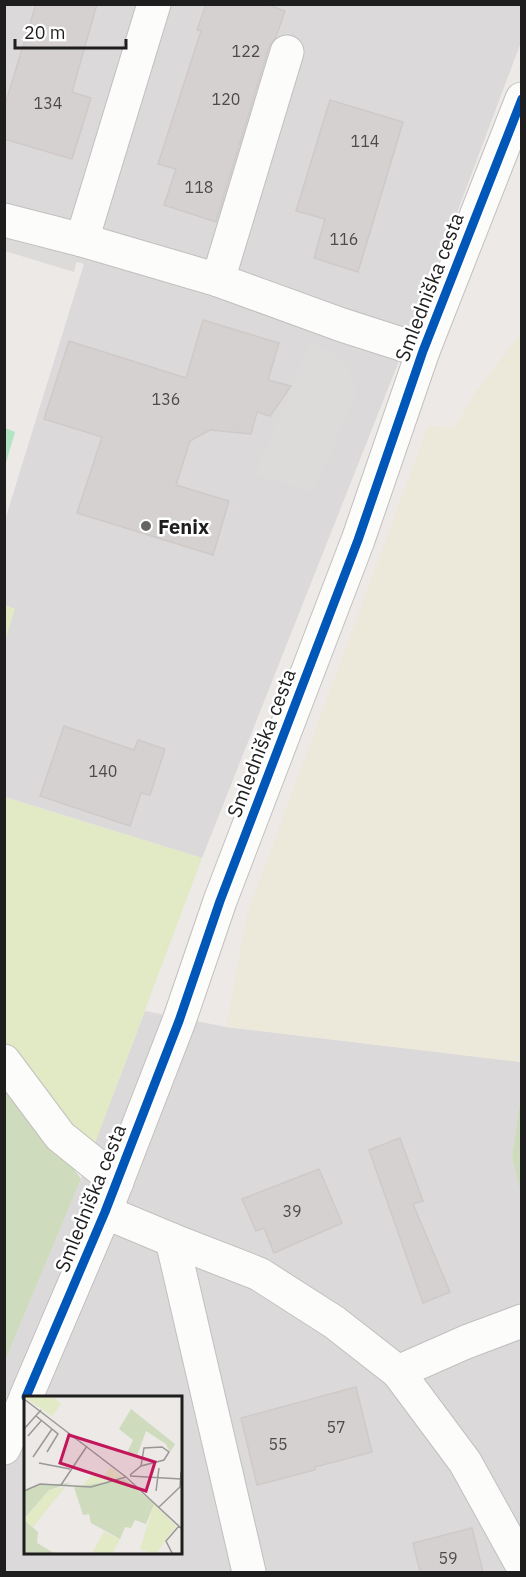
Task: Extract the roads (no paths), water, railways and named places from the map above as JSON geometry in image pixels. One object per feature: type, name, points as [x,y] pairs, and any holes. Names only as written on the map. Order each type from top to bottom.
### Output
[{"type":"street","points":[[82,240],[154,4]]},
{"type":"street","points":[[218,280],[287,52]]},
{"type":"street","name":"Smledniška cesta","points":[[27,1396],[105,1212],[179,1021],[220,901],[358,540],[423,351],[522,99]]},
{"type":"street","name":"Smledniška cesta","points":[[4,220],[218,280],[342,325],[423,351]]},
{"type":"street","points":[[4,1061],[60,1136],[117,1182]]},
{"type":"street","name":"Smledniška cesta","points":[[105,1212],[259,1274],[334,1322],[398,1372],[465,1462],[522,1565]]},
{"type":"street","points":[[172,1240],[249,1572]]},
{"type":"street","points":[[398,1372],[466,1342],[522,1321]]},
{"type":"street","name":"Smledniška cesta","points":[[4,1448],[24,1403]]},
{"type":"place","name":"Fenix","points":[[146,526]]}]
